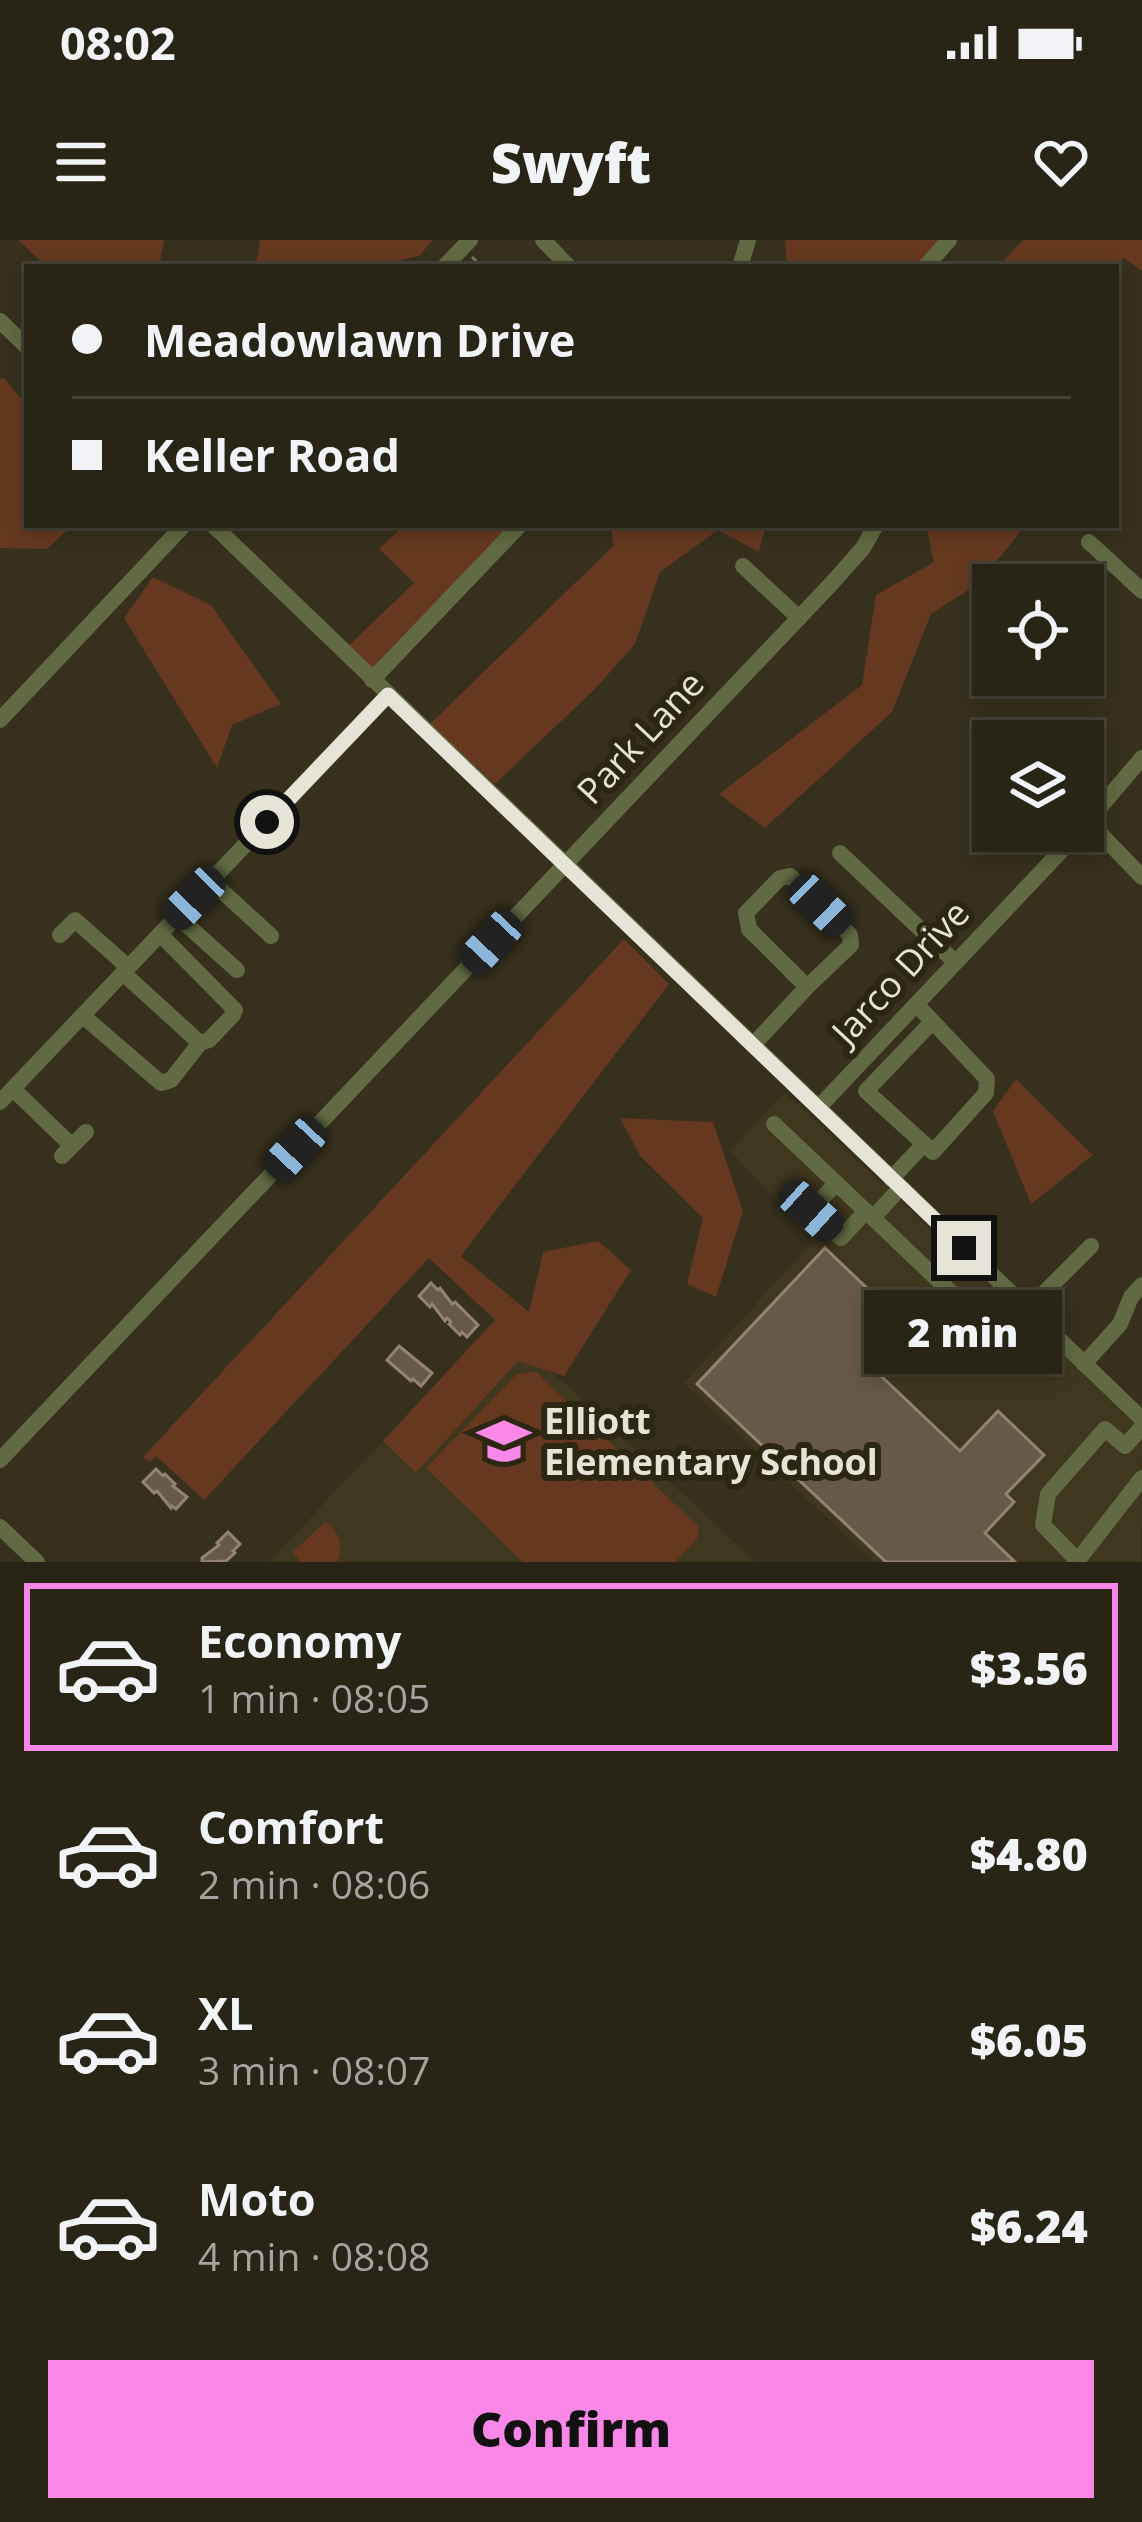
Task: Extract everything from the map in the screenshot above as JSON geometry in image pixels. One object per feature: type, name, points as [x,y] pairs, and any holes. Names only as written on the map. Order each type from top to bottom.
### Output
[{"type":"street","points":[[447,264],[470,240]]},
{"type":"street","points":[[543,240],[566,264]]},
{"type":"street","points":[[928,264],[949,240]]},
{"type":"street","points":[[0,321],[24,344]]},
{"type":"street","points":[[0,720],[181,528]]},
{"type":"street","points":[[216,528],[1084,1364],[1142,1423],[1125,1446]]},
{"type":"street","points":[[372,680],[517,528]]},
{"type":"street","name":"Park Lane","points":[[0,1460],[799,618],[863,548],[875,528]]},
{"type":"street","points":[[1090,542],[1142,591]]},
{"type":"street","points":[[743,566],[799,618]]},
{"type":"street","points":[[73,1145],[7,1096],[388,695]]},
{"type":"street","name":"Jarco Drive","points":[[1104,805],[1140,767]]},
{"type":"street","points":[[1104,844],[1142,877]]},
{"type":"street","name":"Jarco Drive","points":[[819,1107],[1060,852]]},
{"type":"street","points":[[840,853],[956,962]]},
{"type":"street","points":[[753,1045],[851,945],[850,935],[790,876],[780,878],[746,913],[748,928],[807,987]]},
{"type":"street","points":[[211,881],[271,936]]},
{"type":"street","points":[[177,916],[237,970]]},
{"type":"street","points":[[60,935],[74,920],[200,1042]]},
{"type":"street","points":[[82,1016],[161,1084],[171,1080],[200,1042],[209,1040],[235,1010],[160,934]]},
{"type":"street","points":[[916,1004],[987,1079],[986,1093],[933,1152],[866,1091],[932,1022]]},
{"type":"street","points":[[774,1124],[999,1338],[1091,1246]]},
{"type":"street","points":[[836,1183],[811,1211],[841,1238],[896,1184],[924,1144]]},
{"type":"street","points":[[1084,1364],[1120,1324],[1131,1297],[1142,1285]]},
{"type":"street","points":[[1106,1429],[1125,1446],[1142,1474],[1078,1561],[1043,1525],[1048,1494],[1106,1429]]},
{"type":"street","points":[[0,1527],[37,1562]]},
{"type":"shaded area","points":[[18,240],[164,240],[160,264],[44,264]]},
{"type":"shaded area","points":[[260,240],[433,240],[419,256],[383,264],[256,264]]},
{"type":"shaded area","points":[[785,240],[949,240],[928,264],[787,264]]},
{"type":"shaded area","points":[[1023,240],[1142,240],[1142,271],[1124,258],[1119,264],[1001,264]]},
{"type":"shaded area","points":[[0,379],[24,402],[24,528],[70,528],[47,549],[0,548]]},
{"type":"shaded area","points":[[401,528],[517,528],[372,680],[343,651],[414,583],[379,549]]},
{"type":"shaded area","points":[[611,528],[765,528],[759,552],[718,530],[660,572],[635,644],[495,784],[430,724],[613,546]]},
{"type":"shaded area","points":[[927,528],[1024,528],[994,564],[972,564],[972,588],[931,614],[892,712],[765,828],[719,794],[862,685],[876,595],[934,562]]},
{"type":"shaded area","points":[[153,577],[211,605],[281,704],[232,725],[217,768],[124,618]]},
{"type":"shaded area","points":[[624,939],[669,984],[461,1256],[529,1312],[543,1252],[598,1241],[631,1270],[564,1376],[518,1361],[416,1473],[383,1441],[495,1320],[429,1258],[204,1500],[156,1456],[150,1462],[143,1457]]},
{"type":"shaded area","points":[[1016,1079],[1093,1155],[1031,1204],[993,1111]]},
{"type":"shaded area","points":[[785,1093],[1142,1428],[1141,1562],[874,1562],[684,1383],[813,1241],[730,1150]]},
{"type":"shaded area","points":[[620,1118],[713,1122],[743,1211],[716,1297],[687,1284],[703,1218],[640,1156]]},
{"type":"shaded area","name":"Elliott Elementary School","points":[[496,1320],[756,1562],[269,1562]]},
{"type":"shaded area","points":[[536,1372],[699,1527],[697,1539],[675,1562],[523,1562],[426,1468],[517,1374]]},
{"type":"shaded area","points":[[325,1522],[339,1539],[337,1562],[300,1562],[293,1552]]},
{"type":"building","points":[[825,1248],[916,1335],[879,1374],[960,1451],[998,1411],[1044,1455],[1006,1494],[1014,1502],[985,1533],[1015,1562],[886,1562],[697,1384]]},
{"type":"building","points":[[431,1283],[478,1325],[467,1337],[419,1296]]},
{"type":"building","points":[[399,1346],[432,1373],[421,1386],[387,1360]]},
{"type":"building","points":[[156,1469],[187,1497],[176,1509],[143,1482]]},
{"type":"building","points":[[228,1532],[240,1544],[235,1553],[226,1561],[202,1562],[202,1558]]},
{"type":"place","name":"Elliott Elementary School","points":[[504,1441]]},
{"type":"route","points":[[267,822],[388,695],[964,1248]]}]
